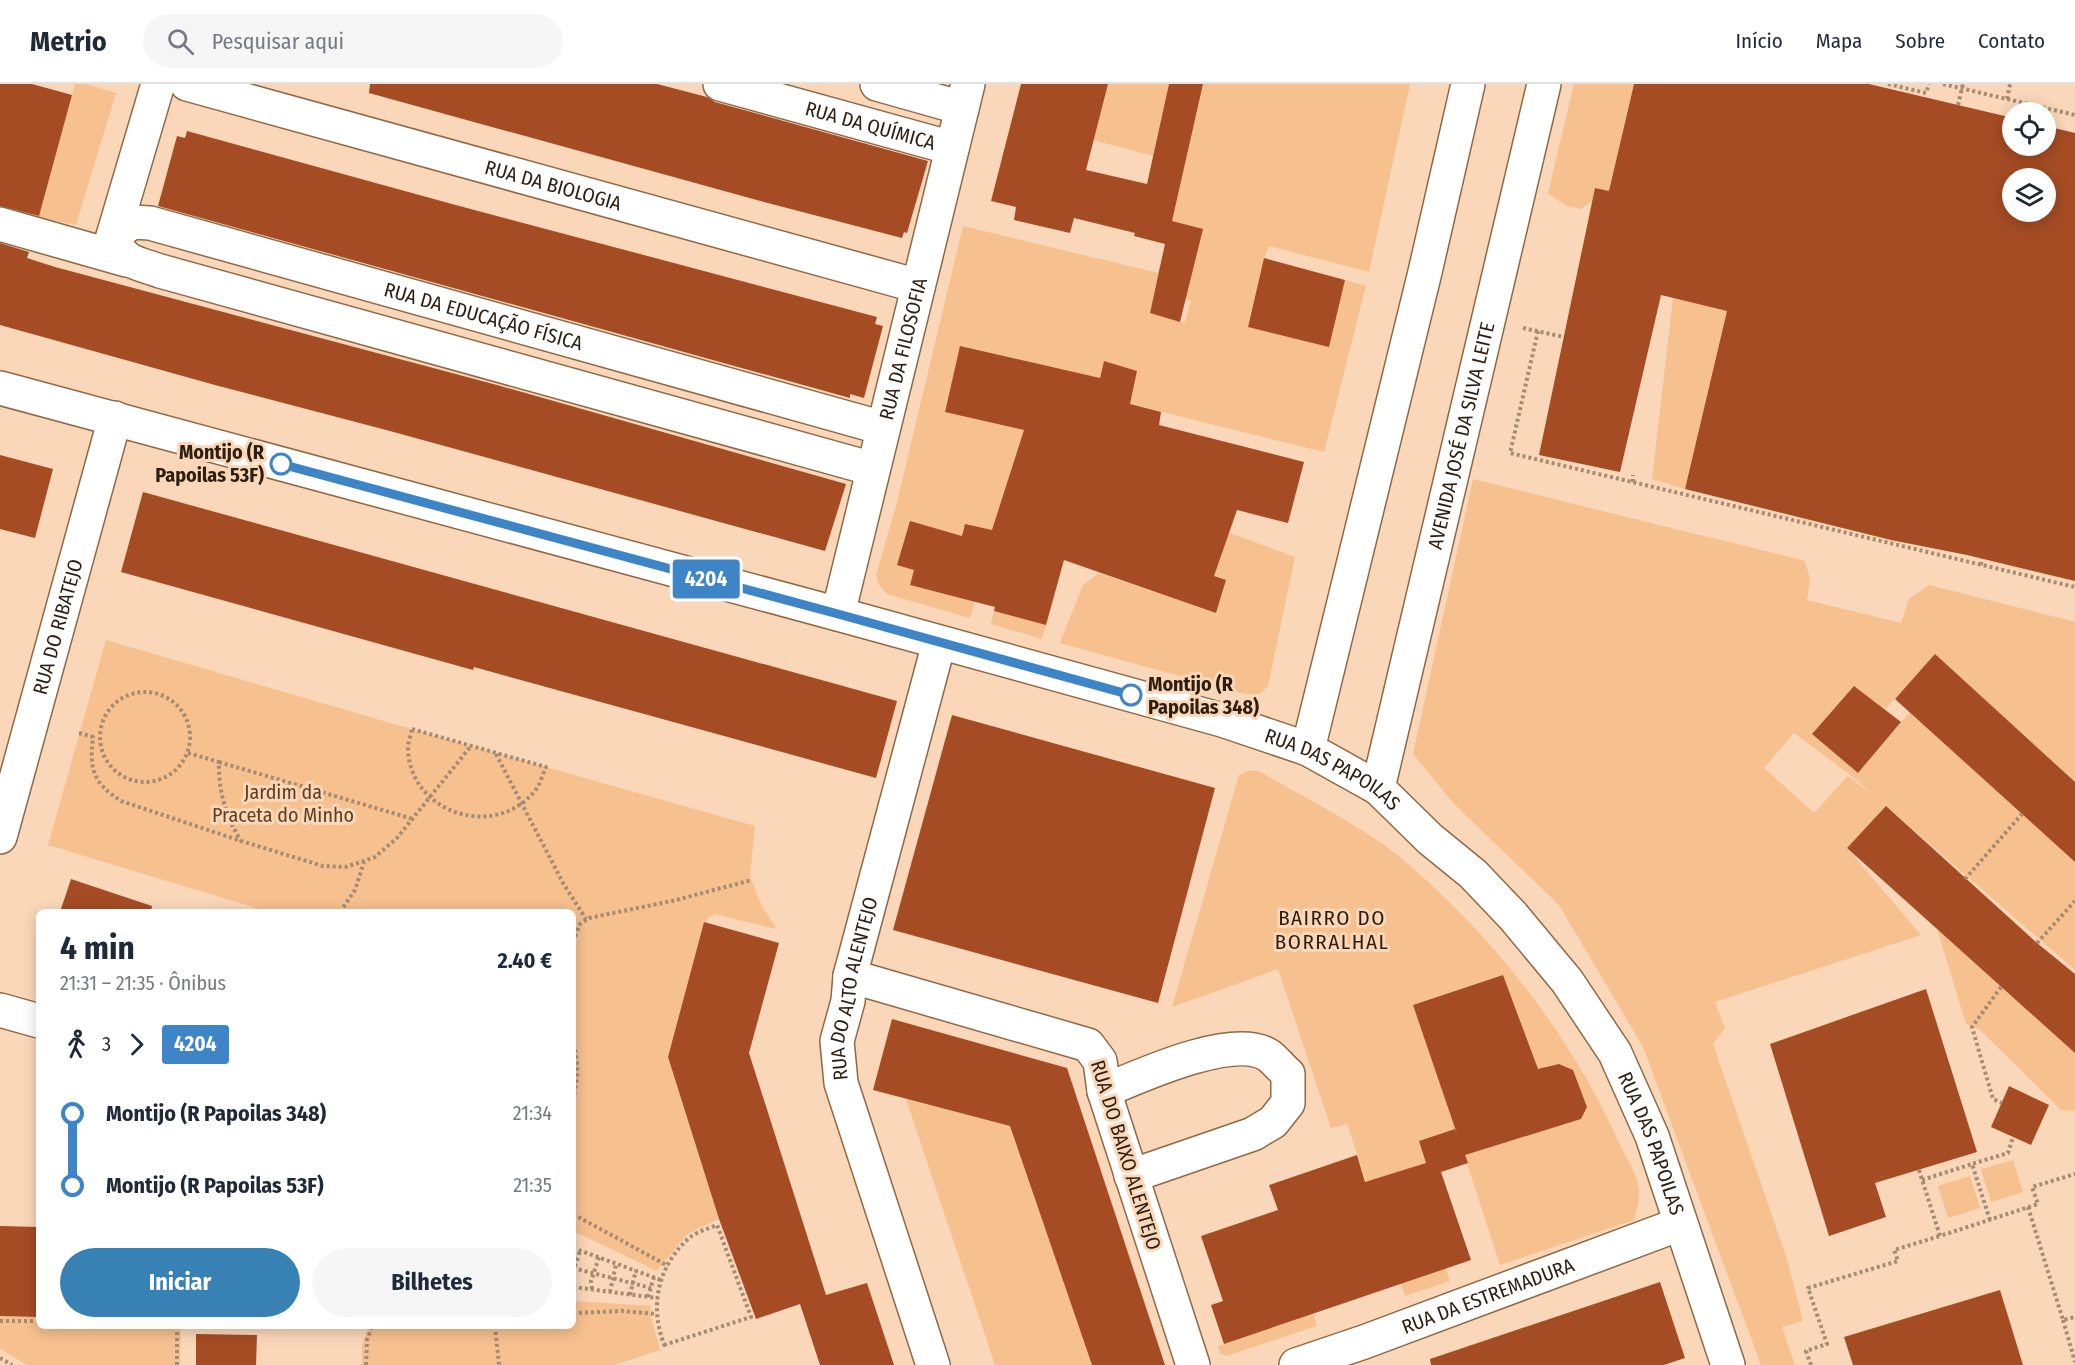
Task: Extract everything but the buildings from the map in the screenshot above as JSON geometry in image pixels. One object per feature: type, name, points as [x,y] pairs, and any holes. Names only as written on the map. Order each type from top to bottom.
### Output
[{"type":"street","points":[[120,248],[158,84]]},
{"type":"street","name":"RUA DA BIOLOGIA","points":[[187,84],[918,286]]},
{"type":"street","name":"RUA DA QUÍMICA","points":[[720,84],[952,148]]},
{"type":"street","points":[[877,84],[965,96]]},
{"type":"street","points":[[1308,749],[1425,272],[1468,84]]},
{"type":"street","name":"AVENIDA JOSÉ DA SILVA LEITE","points":[[1378,789],[1544,84]]},
{"type":"street","name":"RUA DA FILOSOFIA","points":[[838,614],[965,96]]},
{"type":"street","name":"RUA DA EDUCAÇÃO FÍSICA","points":[[120,248],[132,222],[150,223],[883,428]]},
{"type":"street","points":[[0,224],[62,241],[120,248],[160,271],[873,469]]},
{"type":"street","points":[[499,366],[495,348],[501,332],[510,323]]},
{"type":"street","name":"RUA DAS PAPOILAS","points":[[0,388],[838,614],[1222,720],[1308,749],[1378,789],[1430,839],[1473,874],[1513,916],[1567,981],[1615,1053],[1652,1136],[1728,1365]]},
{"type":"street","name":"RUA DO RIBATEJO","points":[[0,837],[115,418]]},
{"type":"street","name":"RUA DO ALTO ALENTEJO","points":[[933,1365],[841,1083],[837,1041],[848,1001],[850,976],[939,643]]},
{"type":"street","name":"RUA DO BAIXO ALENTEJO","points":[[850,976],[1088,1045],[1100,1060],[1104,1091],[1193,1365]]},
{"type":"street","points":[[0,1010],[36,1020]]},
{"type":"street","points":[[1104,1091],[1152,1071],[1220,1049],[1244,1049],[1267,1054],[1288,1074],[1288,1103],[1273,1122],[1253,1134],[1131,1176]]},
{"type":"street","name":"RUA DA ESTREMADURA","points":[[1296,1365],[1368,1353],[1680,1224]]},
{"type":"path","points":[[1888,84],[1926,93],[1929,84]]},
{"type":"path","points":[[1943,84],[1963,86],[2075,115]]},
{"type":"path","points":[[2007,99],[2010,84]]},
{"type":"path","points":[[1958,105],[1963,86]]},
{"type":"path","points":[[1513,325],[1564,337]]},
{"type":"path","points":[[1538,331],[1510,453],[1877,538],[2075,587]]},
{"type":"path","points":[[1633,482],[1634,476]]},
{"type":"path","points":[[1981,565],[1982,559]]},
{"type":"path","points":[[138,692],[167,697],[179,707],[187,719],[191,734],[188,753],[174,773],[160,781],[146,783],[131,781],[117,774],[107,762],[101,748],[100,734],[104,719],[112,706],[123,697],[138,692]]},
{"type":"path","points":[[411,729],[471,746],[496,753],[546,767],[537,787],[521,804],[501,814],[479,818],[458,814],[438,804],[423,789],[412,769],[408,748],[411,729]]},
{"type":"path","points":[[79,734],[93,737],[100,734]]},
{"type":"path","points":[[93,737],[90,760],[97,781],[110,793],[130,804],[323,866],[346,867],[375,857],[397,838],[471,746]]},
{"type":"path","points":[[188,753],[413,819]]},
{"type":"path","points":[[496,753],[562,883],[586,919]]},
{"type":"path","points":[[219,762],[222,796],[231,824],[241,841]]},
{"type":"path","points":[[1965,879],[2022,814]]},
{"type":"path","points":[[342,909],[356,890],[364,861]]},
{"type":"path","points":[[576,934],[580,924],[586,919],[672,901],[752,880]]},
{"type":"path","points":[[2037,943],[2075,901]]},
{"type":"path","points":[[2001,987],[1972,1027],[1994,1099],[2002,1103]]},
{"type":"path","points":[[576,1051],[578,1056],[576,1088]]},
{"type":"path","points":[[1922,1180],[2008,1153],[2013,1137]]},
{"type":"path","points":[[1972,1164],[1990,1220]]},
{"type":"path","points":[[1919,1170],[1940,1236]]},
{"type":"path","points":[[1811,1365],[1806,1351],[1827,1344],[1808,1288],[1898,1262],[1894,1250],[2038,1204],[2032,1187],[2075,1174]]},
{"type":"path","points":[[2028,1207],[2075,1362]]},
{"type":"path","points":[[576,1216],[668,1266]]},
{"type":"path","points":[[717,1225],[751,1317],[665,1347],[656,1314],[661,1280],[668,1266],[690,1237],[717,1225]]},
{"type":"path","points":[[576,1249],[661,1280]]},
{"type":"path","points":[[576,1262],[580,1251]]},
{"type":"path","points":[[592,1289],[591,1281],[599,1257]]},
{"type":"path","points":[[610,1292],[616,1264]]},
{"type":"path","points":[[576,1270],[651,1288]]},
{"type":"path","points":[[630,1295],[636,1270]]},
{"type":"path","points":[[648,1297],[654,1277]]},
{"type":"path","points":[[576,1287],[657,1298]]},
{"type":"path","points":[[576,1313],[623,1311],[656,1314]]},
{"type":"path","points":[[2062,1320],[2075,1317]]},
{"type":"path","points":[[0,1321],[36,1321]]},
{"type":"path","points":[[177,1329],[177,1365]]},
{"type":"path","points":[[366,1365],[367,1340],[371,1329]]},
{"type":"path","points":[[495,1329],[499,1365]]},
{"type":"path","points":[[0,1358],[12,1365]]},
{"type":"green space","points":[[75,84],[86,84],[116,93],[76,225],[38,217]]},
{"type":"green space","points":[[1108,84],[1169,84],[1154,156],[1093,140]]},
{"type":"green space","points":[[1203,84],[1410,84],[1369,272],[1269,246],[1248,326],[1345,280],[1366,286],[1324,452],[1130,404],[1137,371],[1104,361],[1090,417],[1054,368],[961,346],[945,412],[1038,434],[995,531],[962,536],[911,522],[914,570],[910,585],[954,596],[965,559],[985,566],[970,618],[887,594],[879,585],[876,575],[896,506],[963,226],[1158,273]],"holes":[[[1155,290],[1191,300],[1185,323],[1150,313]]]},
{"type":"green space","points":[[1574,84],[1634,84],[1620,144],[1868,203],[1592,201],[1581,209],[1566,206],[1548,193]]},
{"type":"green space","points":[[1673,298],[1727,311],[1685,489],[1652,479]]},
{"type":"green space","points":[[1473,479],[1805,561],[1810,579],[1807,600],[1901,623],[1909,599],[1929,585],[2075,622],[2075,782],[1935,655],[1885,709],[1854,686],[1812,734],[1858,773],[1910,712],[2075,862],[2075,970],[1886,806],[1847,848],[1921,935],[1715,1002],[1725,1028],[1713,1044],[1787,1259],[1803,1321],[1782,1327],[1795,1365],[1761,1365],[1643,1047],[1559,905],[1454,804],[1413,754]],"holes":[[[1794,733],[1853,777],[1874,796],[1848,776],[1814,813],[1764,768]]]},
{"type":"green space","points":[[1192,519],[1295,557],[1268,686],[1260,694],[1245,694],[1060,643],[1083,585],[1099,573],[1216,613],[1226,581],[1214,576],[1223,550]]},
{"type":"green space","points":[[994,611],[1046,625],[1042,639],[991,624]]},
{"type":"green space","name":"Jardim da Praceta do Minho","points":[[106,640],[755,826],[750,876],[761,905],[777,929],[714,914],[704,922],[668,1057],[719,1219],[687,1234],[657,1271],[576,1232],[576,909],[259,909],[48,845]]},
{"type":"green space","points":[[1247,771],[1259,771],[1354,825],[1390,849],[1439,892],[1500,956],[1554,1027],[1600,1103],[1638,1184],[1639,1201],[1634,1220],[1500,1265],[1463,1151],[1502,1143],[1581,1119],[1587,1107],[1573,1070],[1559,1064],[1482,1083],[1523,1028],[1503,975],[1414,1005],[1455,1129],[1419,1141],[1426,1163],[1413,1167],[1450,1281],[1405,1296],[1347,1124],[1331,1128],[1278,969],[1172,1007],[1239,775]]},
{"type":"green space","points":[[1937,929],[2075,1044],[2075,1111],[2061,1110],[1980,1030],[1966,1024]]},
{"type":"green space","points":[[906,1099],[1010,1126],[1092,1365],[995,1365]]},
{"type":"green space","points":[[2013,1160],[2023,1192],[1991,1202],[1981,1169]]},
{"type":"green space","points":[[1970,1176],[1980,1208],[1948,1218],[1938,1186]]},
{"type":"green space","points":[[1292,1251],[1317,1326],[1226,1356],[1220,1353],[1218,1346],[1298,1319]]},
{"type":"green space","points":[[576,1301],[651,1306],[650,1313],[660,1350],[614,1365],[362,1365],[362,1345],[368,1329],[576,1329]]},
{"type":"green space","points":[[0,1316],[36,1317],[36,1329],[181,1329],[180,1365],[27,1365],[0,1349]]},
{"type":"bus line","name":"4204","points":[[281,464],[1131,695]]},
{"type":"place","name":"Montijo (R Papoilas 53F)","points":[[281,464]]},
{"type":"place","name":"Montijo (R Papoilas 348)","points":[[1131,695]]},
{"type":"district","name":"BAIRRO DO BORRALHAL","points":[[1332,930]]}]
